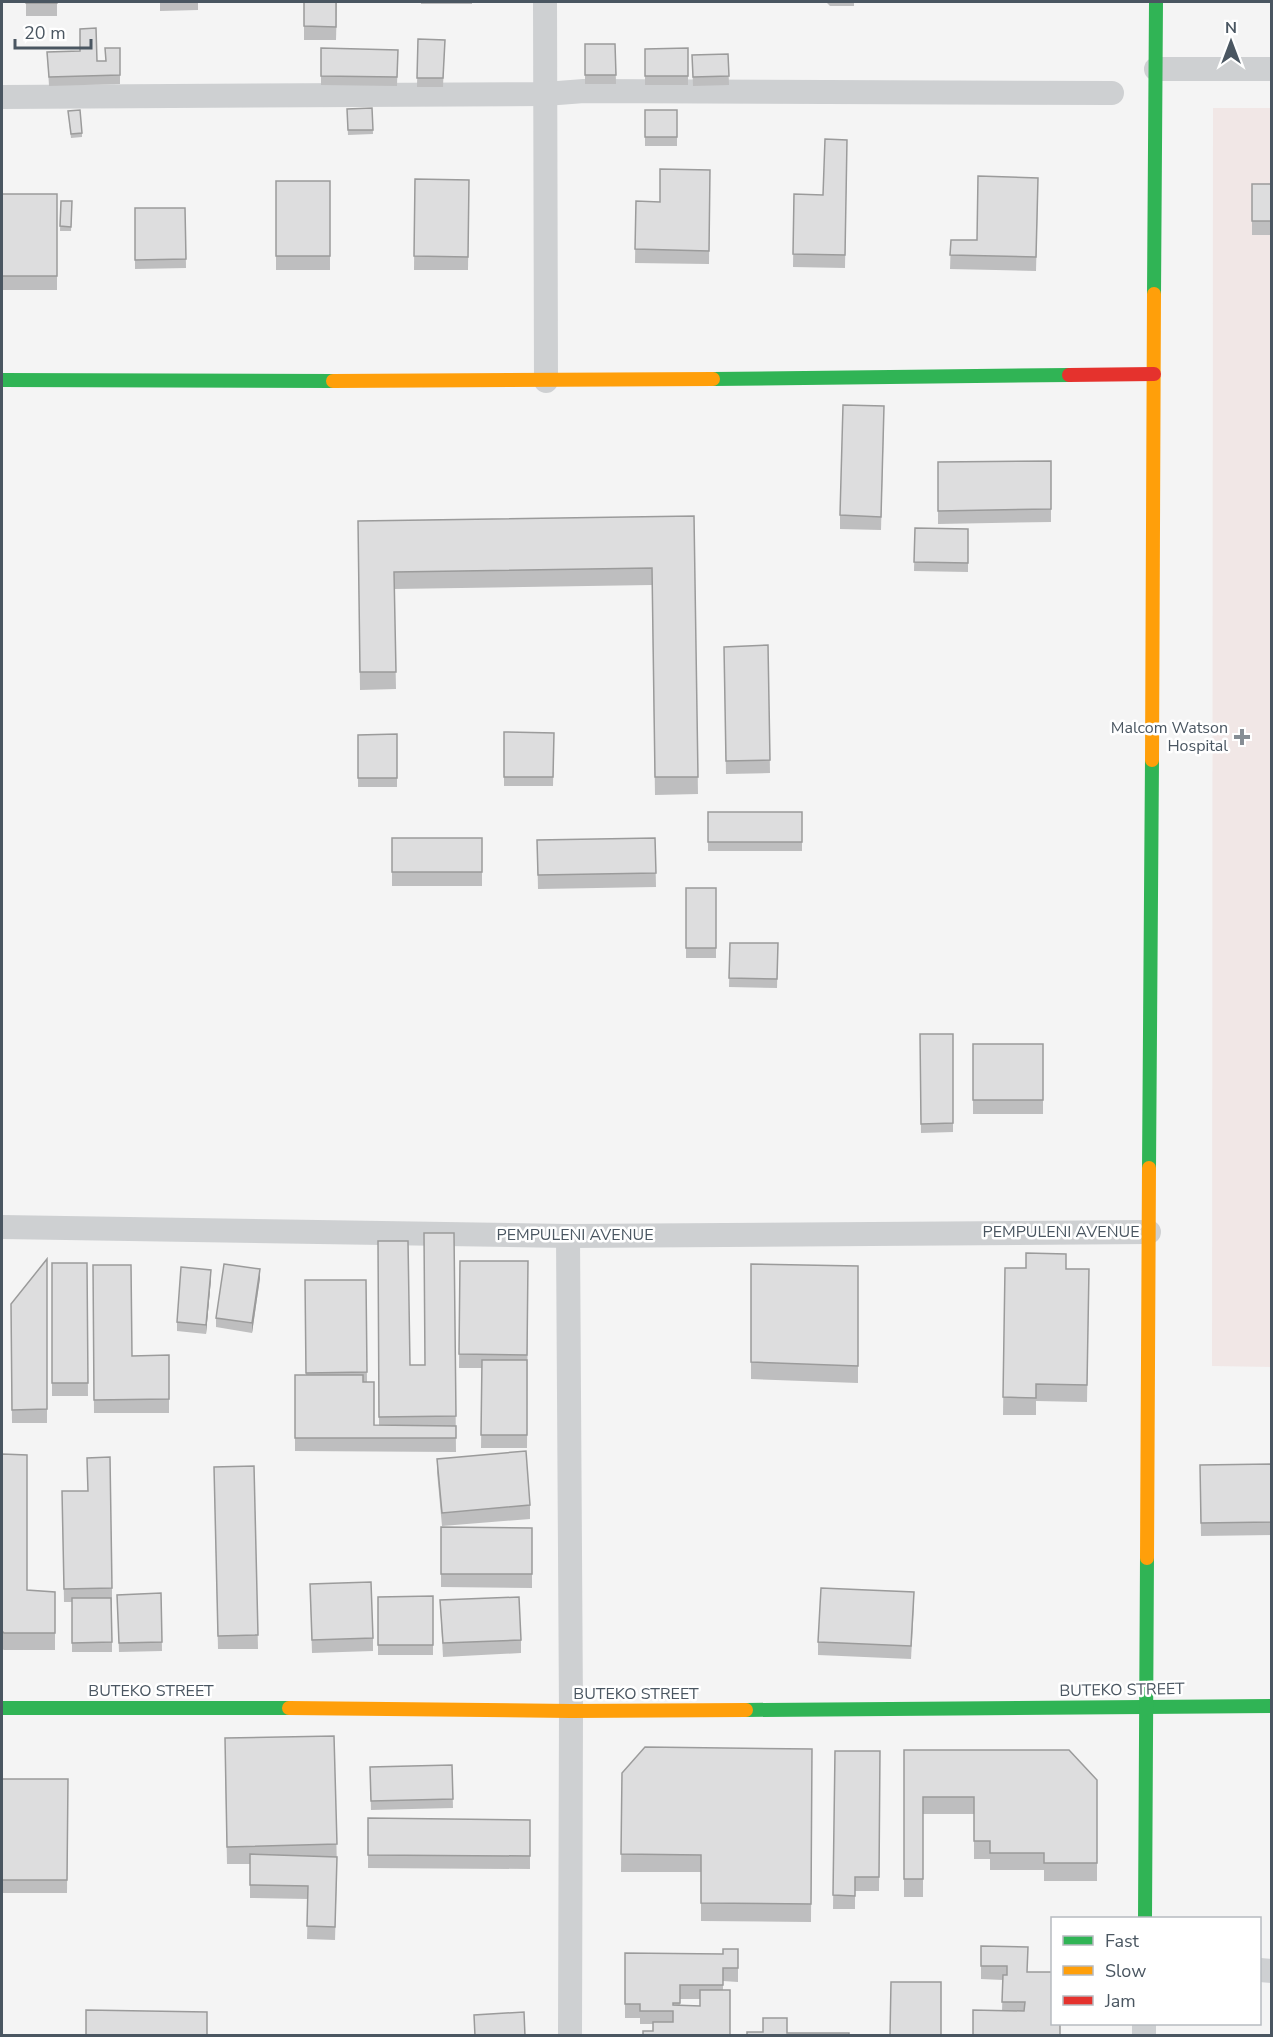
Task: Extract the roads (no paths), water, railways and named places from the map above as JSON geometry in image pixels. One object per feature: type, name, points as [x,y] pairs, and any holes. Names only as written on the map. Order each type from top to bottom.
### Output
[{"type":"street","points":[[545,2],[546,381]]},
{"type":"street","points":[[1145,1917],[1156,2]]},
{"type":"street","points":[[1156,69],[1272,69]]},
{"type":"street","points":[[2,97],[545,94],[584,91],[1112,93]]},
{"type":"street","points":[[2,380],[546,381],[1154,374]]},
{"type":"street","name":"PEMPULENI AVENUE","points":[[2,1227],[568,1236],[1149,1232]]},
{"type":"street","points":[[568,1236],[571,1711],[570,2036]]},
{"type":"street","name":"BUTEKO STREET","points":[[2,1708],[179,1707],[571,1711],[1272,1706]]},
{"type":"place","name":"Malcom Watson Hospital","points":[[1242,737]]}]
